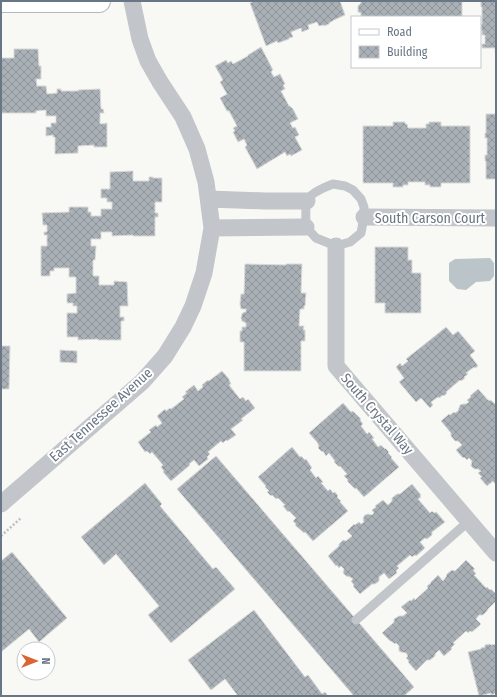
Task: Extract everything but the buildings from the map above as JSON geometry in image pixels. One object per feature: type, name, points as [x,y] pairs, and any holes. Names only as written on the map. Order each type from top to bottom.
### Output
[{"type":"street","points":[[1,1],[99,1]]},
{"type":"street","name":"East Tennessee Avenue","points":[[1,504],[142,382],[165,356],[183,327],[193,306],[204,274],[212,228],[206,182],[197,149],[183,117],[148,61],[140,39],[132,1]]},
{"type":"street","points":[[209,199],[307,201]]},
{"type":"street","name":"South Carson Court","points":[[364,217],[496,218]]},
{"type":"street","points":[[212,228],[306,227]]},
{"type":"street","name":"South Crystal Way","points":[[336,246],[336,366],[496,552]]},
{"type":"lane","points":[[333,184],[345,186],[353,190],[361,199],[364,207],[361,233],[350,242],[336,246],[316,238],[306,227],[307,201],[318,190],[333,184]]},
{"type":"lane","points":[[356,620],[469,521]]},
{"type":"path","points":[[1,536],[21,518]]},
{"type":"shaded area","points":[[490,258],[494,263],[494,276],[490,281],[476,282],[466,290],[457,289],[449,281],[449,263],[455,259]]}]
